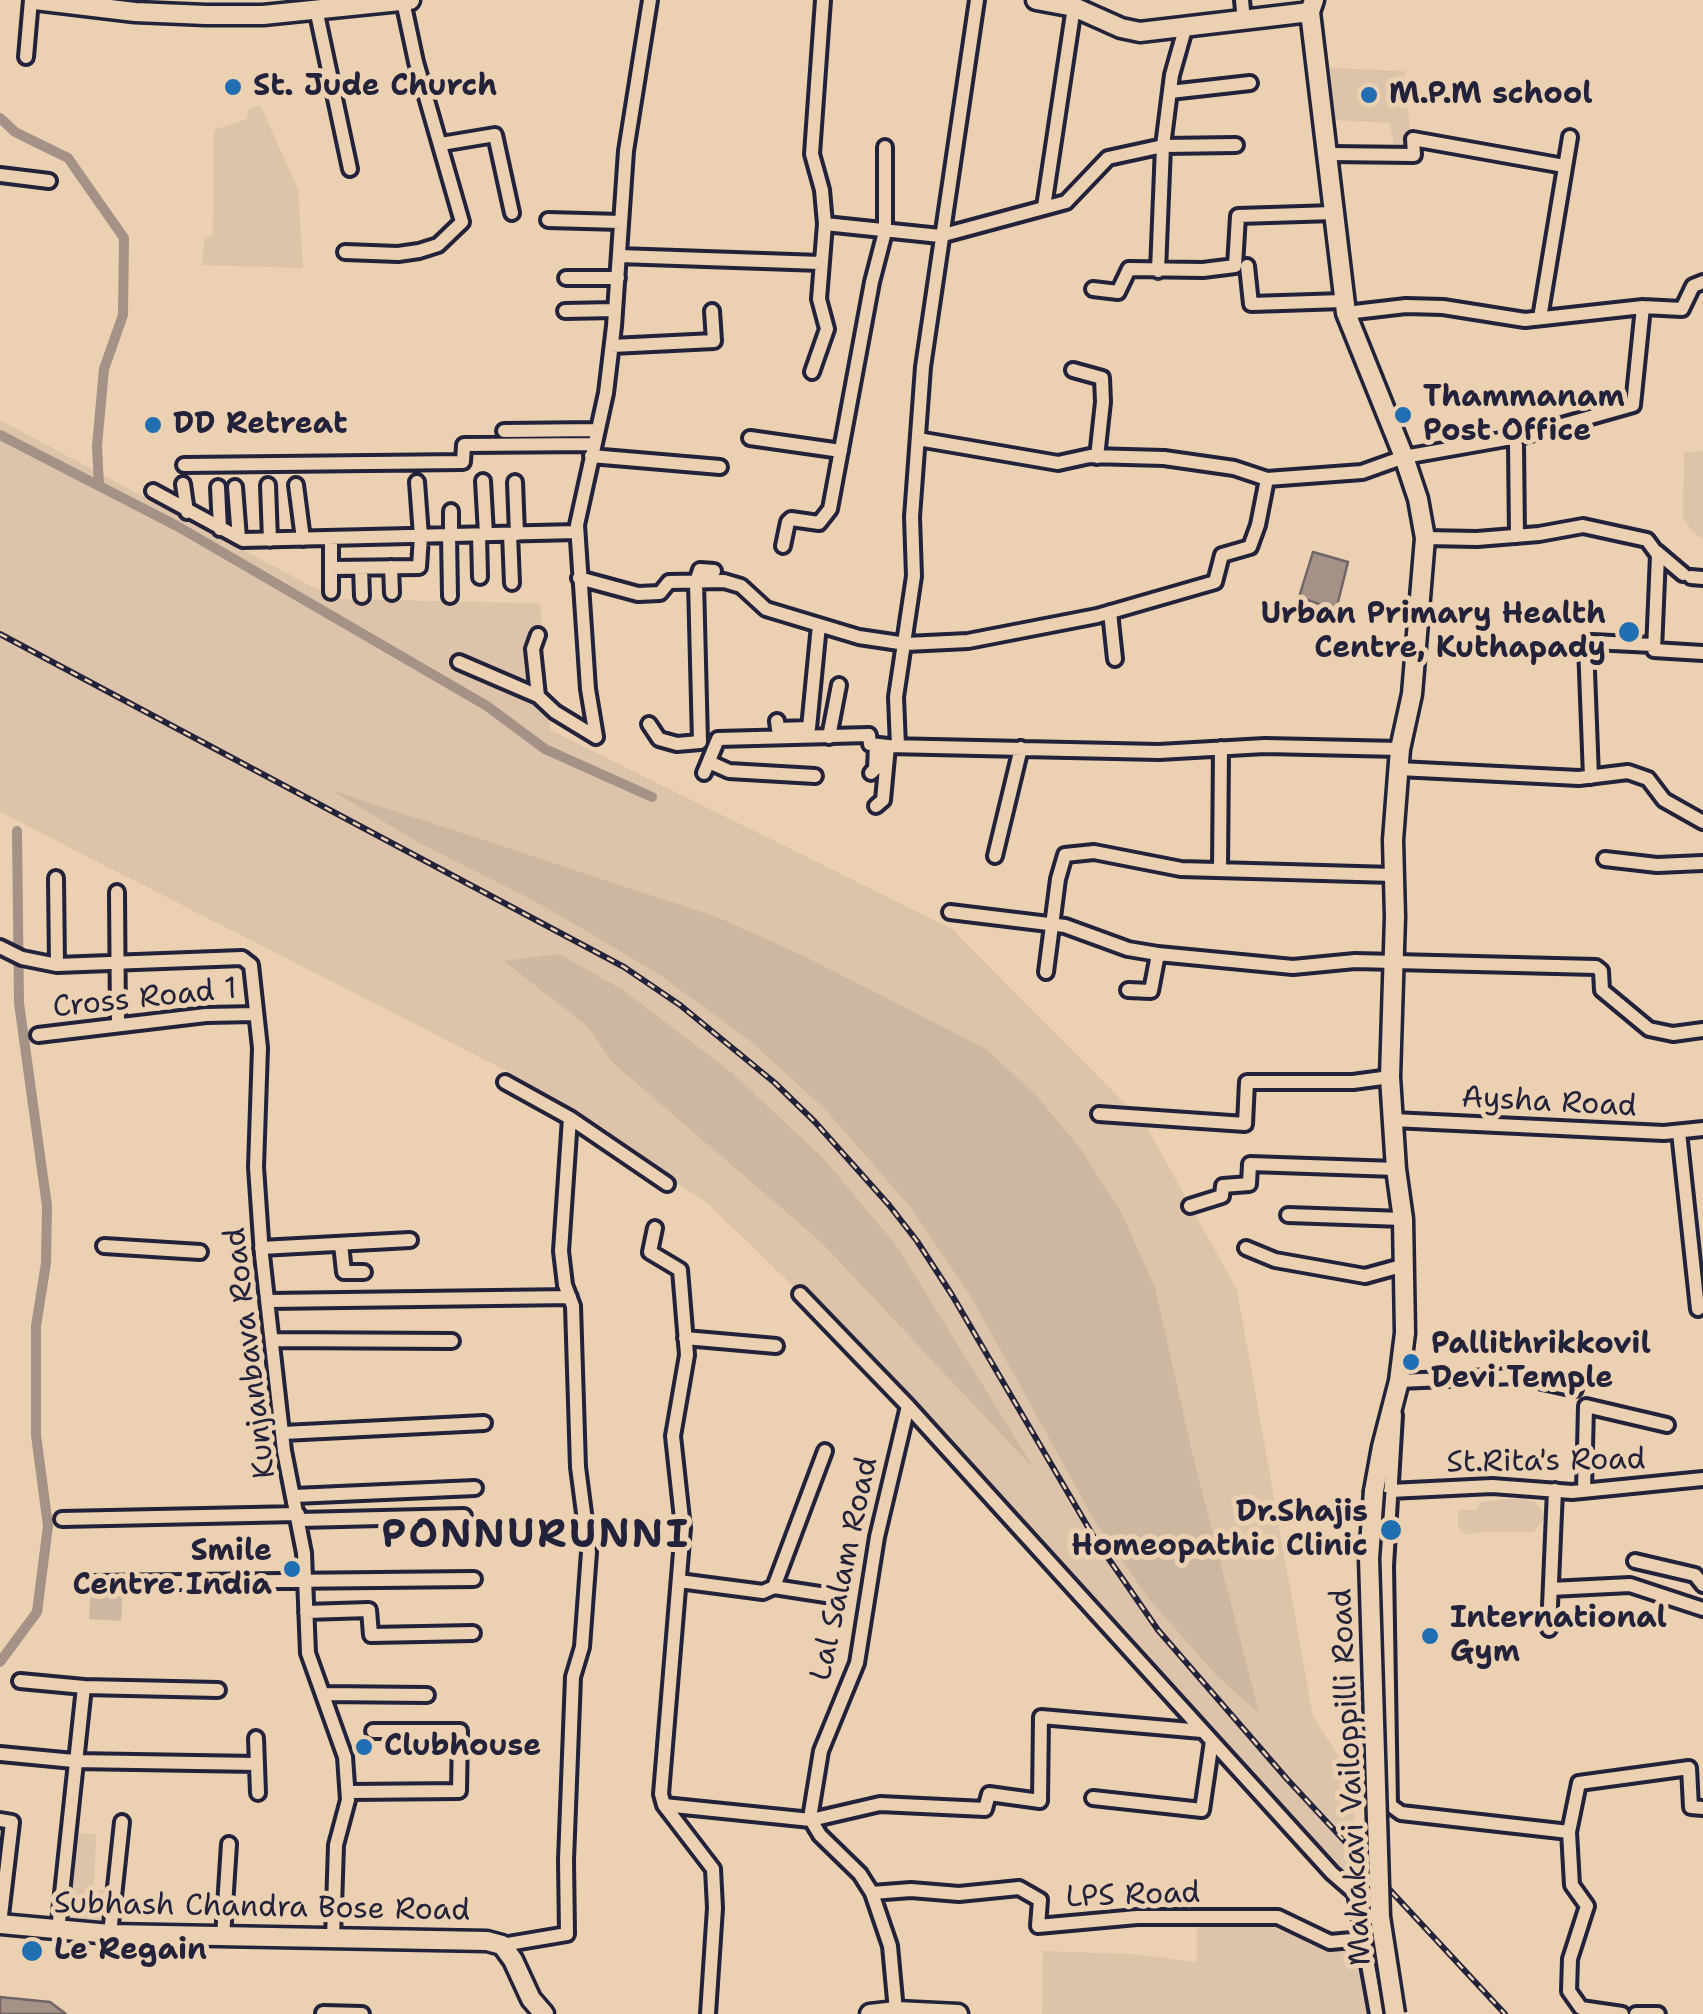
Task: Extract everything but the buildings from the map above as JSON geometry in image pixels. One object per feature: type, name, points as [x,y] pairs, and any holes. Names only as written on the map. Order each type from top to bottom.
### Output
[{"type":"main road","points":[[33,0],[263,15],[407,0]]},
{"type":"main road","points":[[1036,0],[1074,7],[1140,32],[1244,21],[1312,6]]},
{"type":"main road","name":"Mahakavi Vailoppilli Road","points":[[1312,6],[1345,307],[1418,498],[1425,538],[1412,694],[1398,769],[1393,875],[1390,1077],[1403,1220],[1405,1333],[1400,1381],[1376,1476],[1369,1558],[1380,1918],[1395,2014]]},
{"type":"main road","name":"Subhash Chandra Bose Road","points":[[0,1924],[110,1934],[487,1941],[502,1945],[541,2013]]},
{"type":"main road","points":[[870,2014],[958,2014]]},
{"type":"street","points":[[26,58],[33,0]]},
{"type":"street","points":[[344,252],[398,254],[419,250],[438,245],[462,222],[416,62],[407,0]]},
{"type":"street","points":[[458,662],[538,696],[555,712],[596,737],[588,688],[577,532],[612,346],[626,151],[650,0]]},
{"type":"street","points":[[812,372],[827,328],[819,298],[825,224],[822,190],[812,154],[823,0]]},
{"type":"street","points":[[876,806],[883,800],[906,644],[914,576],[912,517],[923,366],[977,0]]},
{"type":"street","points":[[1242,0],[1244,21]]},
{"type":"street","points":[[1044,207],[1074,7]]},
{"type":"street","points":[[316,9],[350,169]]},
{"type":"street","points":[[1158,271],[1162,146],[1170,92],[1186,29]]},
{"type":"street","points":[[1170,92],[1250,84]]},
{"type":"street","points":[[441,144],[496,135],[512,213]]},
{"type":"street","points":[[1540,318],[1570,137]]},
{"type":"street","points":[[1328,154],[1414,155],[1414,139],[1564,166]]},
{"type":"street","points":[[825,224],[940,236],[1066,202],[1108,158],[1162,146],[1236,145]]},
{"type":"street","points":[[784,546],[788,522],[819,523],[830,508],[885,232],[885,146]]},
{"type":"street","points":[[0,175],[49,181]]},
{"type":"street","points":[[1092,289],[1118,292],[1129,269],[1236,266],[1238,216],[1334,213]]},
{"type":"street","points":[[548,220],[622,222]]},
{"type":"street","points":[[619,256],[822,263]]},
{"type":"street","points":[[1247,266],[1252,304],[1443,307],[1494,318],[1540,318],[1643,307],[1682,309],[1692,286],[1703,282]]},
{"type":"street","points":[[566,278],[618,278]]},
{"type":"street","points":[[918,439],[1058,463],[1097,456],[1182,461],[1234,468],[1268,479],[1362,472],[1404,458],[1523,436],[1633,404],[1643,307]]},
{"type":"street","points":[[564,311],[615,310]]},
{"type":"street","points":[[612,346],[714,341],[712,311]]},
{"type":"street","points":[[1073,370],[1102,378],[1097,456]]},
{"type":"street","points":[[504,430],[720,467]]},
{"type":"street","points":[[750,438],[841,451]]},
{"type":"street","points":[[184,465],[463,462],[464,445],[594,443]]},
{"type":"street","points":[[1516,445],[1517,536]]},
{"type":"street","points":[[579,578],[638,594],[660,594],[670,582],[700,570],[741,586],[766,609],[859,637],[906,644],[968,641],[1110,612],[1215,582],[1222,555],[1250,547],[1268,479]]},
{"type":"street","points":[[480,577],[482,481]]},
{"type":"street","points":[[331,568],[419,567],[417,482]]},
{"type":"street","points":[[512,583],[515,482]]},
{"type":"street","points":[[184,484],[187,512]]},
{"type":"street","points":[[268,485],[270,540]]},
{"type":"street","points":[[296,485],[304,539]]},
{"type":"street","points":[[218,487],[220,529]]},
{"type":"street","points":[[234,487],[238,538]]},
{"type":"street","points":[[153,492],[238,538],[577,532]]},
{"type":"street","points":[[450,596],[451,511]]},
{"type":"street","points":[[1425,538],[1517,536],[1591,526],[1647,540],[1657,552],[1692,576]]},
{"type":"street","points":[[331,538],[331,592]]},
{"type":"street","points":[[1657,552],[1653,645],[1658,652],[1703,653]]},
{"type":"street","points":[[391,567],[392,594]]},
{"type":"street","points":[[361,568],[362,596]]},
{"type":"street","points":[[700,570],[700,742],[709,762],[729,771],[814,776]]},
{"type":"street","points":[[1110,612],[1114,659]]},
{"type":"street","points":[[808,733],[819,625]]},
{"type":"street","points":[[538,635],[532,650],[538,696]]},
{"type":"street","points":[[1591,777],[1586,645],[1653,645]]},
{"type":"street","points":[[830,738],[839,685]]},
{"type":"street","points":[[777,721],[778,729],[830,738],[869,736],[870,744],[888,746],[1158,752],[1265,746],[1400,749]]},
{"type":"street","points":[[649,724],[659,740],[676,744],[700,742]]},
{"type":"street","points":[[709,762],[718,738],[808,733]]},
{"type":"street","points":[[884,785],[870,779],[888,746]]},
{"type":"street","points":[[995,856],[1022,748]]},
{"type":"street","points":[[1220,870],[1222,748]]},
{"type":"street","points":[[1398,769],[1591,777],[1628,772],[1648,780],[1664,800],[1703,822]]},
{"type":"street","points":[[1046,972],[1065,855],[1094,852],[1181,869],[1393,875]]},
{"type":"street","points":[[1605,859],[1657,865],[1703,863]]},
{"type":"street","points":[[56,878],[57,964]]},
{"type":"street","points":[[117,892],[118,1024]]},
{"type":"street","points":[[950,912],[1052,923],[1128,949],[1158,954],[1293,966],[1355,961],[1596,967],[1601,972],[1602,990],[1649,1029],[1673,1034],[1703,1030]]},
{"type":"street","name":"Kunjanbava Road","points":[[0,948],[22,958],[57,964],[242,958],[250,965],[260,1048],[256,1168],[261,1248],[283,1432],[299,1518],[308,1653],[346,1757],[348,1792],[336,1845],[333,1939]]},
{"type":"street","points":[[1128,990],[1152,991],[1158,954]]},
{"type":"street","name":"Cross Road 1","points":[[38,1035],[206,1014],[256,1014]]},
{"type":"street","points":[[1099,1114],[1245,1124],[1247,1082],[1353,1082],[1390,1077]]},
{"type":"street","points":[[505,1082],[570,1118],[667,1184]]},
{"type":"street","points":[[502,1945],[567,1934],[573,1677],[582,1646],[589,1552],[578,1466],[573,1306],[561,1252],[570,1118]]},
{"type":"street","name":"Aysha Road","points":[[1393,1120],[1679,1132],[1703,1128]]},
{"type":"street","points":[[1679,1132],[1698,1308]]},
{"type":"street","points":[[1190,1206],[1222,1196],[1223,1186],[1249,1184],[1250,1164],[1396,1169]]},
{"type":"street","points":[[1288,1216],[1403,1220]]},
{"type":"street","points":[[655,1228],[650,1252],[680,1270],[688,1355],[673,1436],[683,1528],[662,1794],[664,1805],[712,1869],[715,1908],[708,2014]]},
{"type":"street","points":[[261,1248],[410,1240]]},
{"type":"street","points":[[341,1244],[344,1272],[364,1272]]},
{"type":"street","points":[[104,1246],[200,1252]]},
{"type":"street","points":[[1246,1248],[1275,1260],[1365,1276],[1405,1265]]},
{"type":"street","points":[[800,1294],[908,1406],[1206,1736],[1355,1893],[1378,2014]]},
{"type":"street","points":[[269,1300],[570,1297]]},
{"type":"street","points":[[685,1338],[776,1346]]},
{"type":"street","points":[[272,1340],[452,1341]]},
{"type":"street","points":[[1400,1381],[1514,1376],[1575,1388]]},
{"type":"street","name":"Lal Salam Road","points":[[811,1820],[821,1750],[857,1664],[877,1537],[908,1406]]},
{"type":"street","points":[[1584,1491],[1586,1406],[1667,1426]]},
{"type":"street","points":[[1394,1407],[1386,1612],[1390,1806],[1401,1814],[1569,1832]]},
{"type":"street","points":[[283,1432],[484,1423]]},
{"type":"street","points":[[774,1587],[825,1451]]},
{"type":"street","name":"St.Rita's Road","points":[[1390,1491],[1492,1486],[1584,1491],[1703,1479]]},
{"type":"street","points":[[294,1496],[474,1488]]},
{"type":"street","points":[[1549,1629],[1555,1490]]},
{"type":"street","points":[[62,1519],[464,1516]]},
{"type":"street","points":[[1635,1561],[1696,1576],[1703,1585]]},
{"type":"street","points":[[94,1583],[474,1579]]},
{"type":"street","points":[[679,1581],[763,1592],[774,1587],[826,1595]]},
{"type":"street","points":[[1551,1589],[1630,1585],[1703,1609]]},
{"type":"street","points":[[306,1612],[369,1610],[371,1635],[472,1633]]},
{"type":"street","points":[[20,1681],[84,1687],[218,1690]]},
{"type":"street","points":[[58,1932],[84,1687]]},
{"type":"street","points":[[324,1694],[427,1695]]},
{"type":"street","points":[[664,1805],[811,1820],[880,1804],[985,1809],[989,1794],[1040,1801],[1041,1717],[1206,1736]]},
{"type":"street","points":[[348,1792],[459,1791],[460,1730],[373,1731]]},
{"type":"street","points":[[1094,1798],[1202,1810],[1206,1736]]},
{"type":"street","points":[[256,1738],[258,1793]]},
{"type":"street","points":[[0,1754],[74,1761],[257,1764]]},
{"type":"street","points":[[1622,2014],[1580,2008],[1569,1991],[1570,1959],[1587,1906],[1572,1886],[1569,1832],[1579,1783],[1688,1768],[1691,1808],[1703,1808]]},
{"type":"street","points":[[0,1820],[12,1822],[0,1924]]},
{"type":"street","points":[[811,1820],[872,1893],[890,1946],[896,2011]]},
{"type":"street","points":[[110,1934],[122,1822]]},
{"type":"street","points":[[223,1937],[230,1844]]},
{"type":"street","name":"LPS Road","points":[[872,1893],[912,1890],[959,1894],[1018,1888],[1040,1900],[1038,1926],[1137,1917],[1278,1917],[1330,1942],[1363,1939]]},
{"type":"street","points":[[323,2013],[362,2014]]},
{"type":"street","points":[[1636,2014],[1658,2014]]},
{"type":"shaded area","name":"M.P.M school","points":[[1330,68],[1404,71],[1412,152],[1395,152],[1390,123],[1334,120]]},
{"type":"shaded area","points":[[260,105],[298,189],[303,268],[202,265],[204,240],[213,233],[214,130],[247,119],[249,109]]},
{"type":"shaded area","points":[[0,420],[335,599],[540,603],[550,730],[952,929],[1145,1124],[1237,1290],[1313,1717],[1357,1784],[1349,1884],[928,1416],[707,1203],[509,1072],[0,812]]},
{"type":"shaded area","points":[[1703,451],[1703,539],[1683,517],[1684,452]]},
{"type":"shaded area","points":[[1313,552],[1348,562],[1336,610],[1299,597]]},
{"type":"shaded area","points":[[331,790],[717,917],[806,957],[986,1049],[1036,1095],[1082,1151],[1122,1214],[1155,1288],[1193,1456],[1259,1713],[1217,1676],[1149,1599],[1096,1523],[970,1295],[911,1208],[826,1110],[749,1040],[657,973],[540,904],[421,844]]},
{"type":"shaded area","points":[[559,954],[623,990],[732,1073],[824,1159],[896,1245],[1035,1470],[821,1242],[612,1062],[588,1027],[504,961]]},
{"type":"shaded area","points":[[1520,1498],[1535,1502],[1547,1516],[1533,1532],[1467,1535],[1458,1527],[1458,1510],[1476,1510],[1480,1502]]},
{"type":"shaded area","points":[[91,1586],[123,1588],[121,1621],[89,1619]]},
{"type":"shaded area","points":[[71,1833],[96,1834],[94,1889],[111,1891],[109,1923],[64,1922]]},
{"type":"shaded area","points":[[1197,1921],[1277,1921],[1361,1942],[1374,2014],[1042,2014],[1043,1951],[1132,1954],[1197,1962]]},
{"type":"shaded area","points":[[0,1997],[50,2002],[66,2014],[0,2014]]},
{"type":"waterway","points":[[0,118],[15,132],[68,158],[124,238],[123,315],[104,369],[97,446],[99,486]]},
{"type":"waterway","points":[[0,435],[177,526],[487,706],[545,749],[652,797]]},
{"type":"waterway","points":[[0,1662],[37,1612],[48,1526],[36,1435],[36,1326],[46,1263],[47,1206],[19,1003],[17,831]]},
{"type":"railway","points":[[0,634],[624,967],[680,1005],[775,1083],[815,1122],[917,1241],[1095,1539],[1158,1630],[1287,1779],[1505,2014]]},
{"type":"place","name":"St. Jude Church","points":[[233,87]]},
{"type":"place","name":"M.P.M school","points":[[1369,95]]},
{"type":"place","name":"Thammanam Post Office","points":[[1403,415]]},
{"type":"place","name":"DD Retreat","points":[[153,425]]},
{"type":"place","name":"Urban Primary Health Centre, Kuthapady","points":[[1629,632]]},
{"type":"place","name":"Pallithrikkovil Devi Temple","points":[[1411,1362]]},
{"type":"place","name":"Dr.Shajis Homeopathic Clinic","points":[[1391,1530]]},
{"type":"place","name":"Smile Centre India","points":[[292,1569]]},
{"type":"place","name":"International Gym","points":[[1430,1636]]},
{"type":"place","name":"Clubhouse","points":[[364,1747]]},
{"type":"place","name":"Le Regain","points":[[32,1951]]},
{"type":"district","name":"PONNURUNNI","points":[[536,1537]]}]
